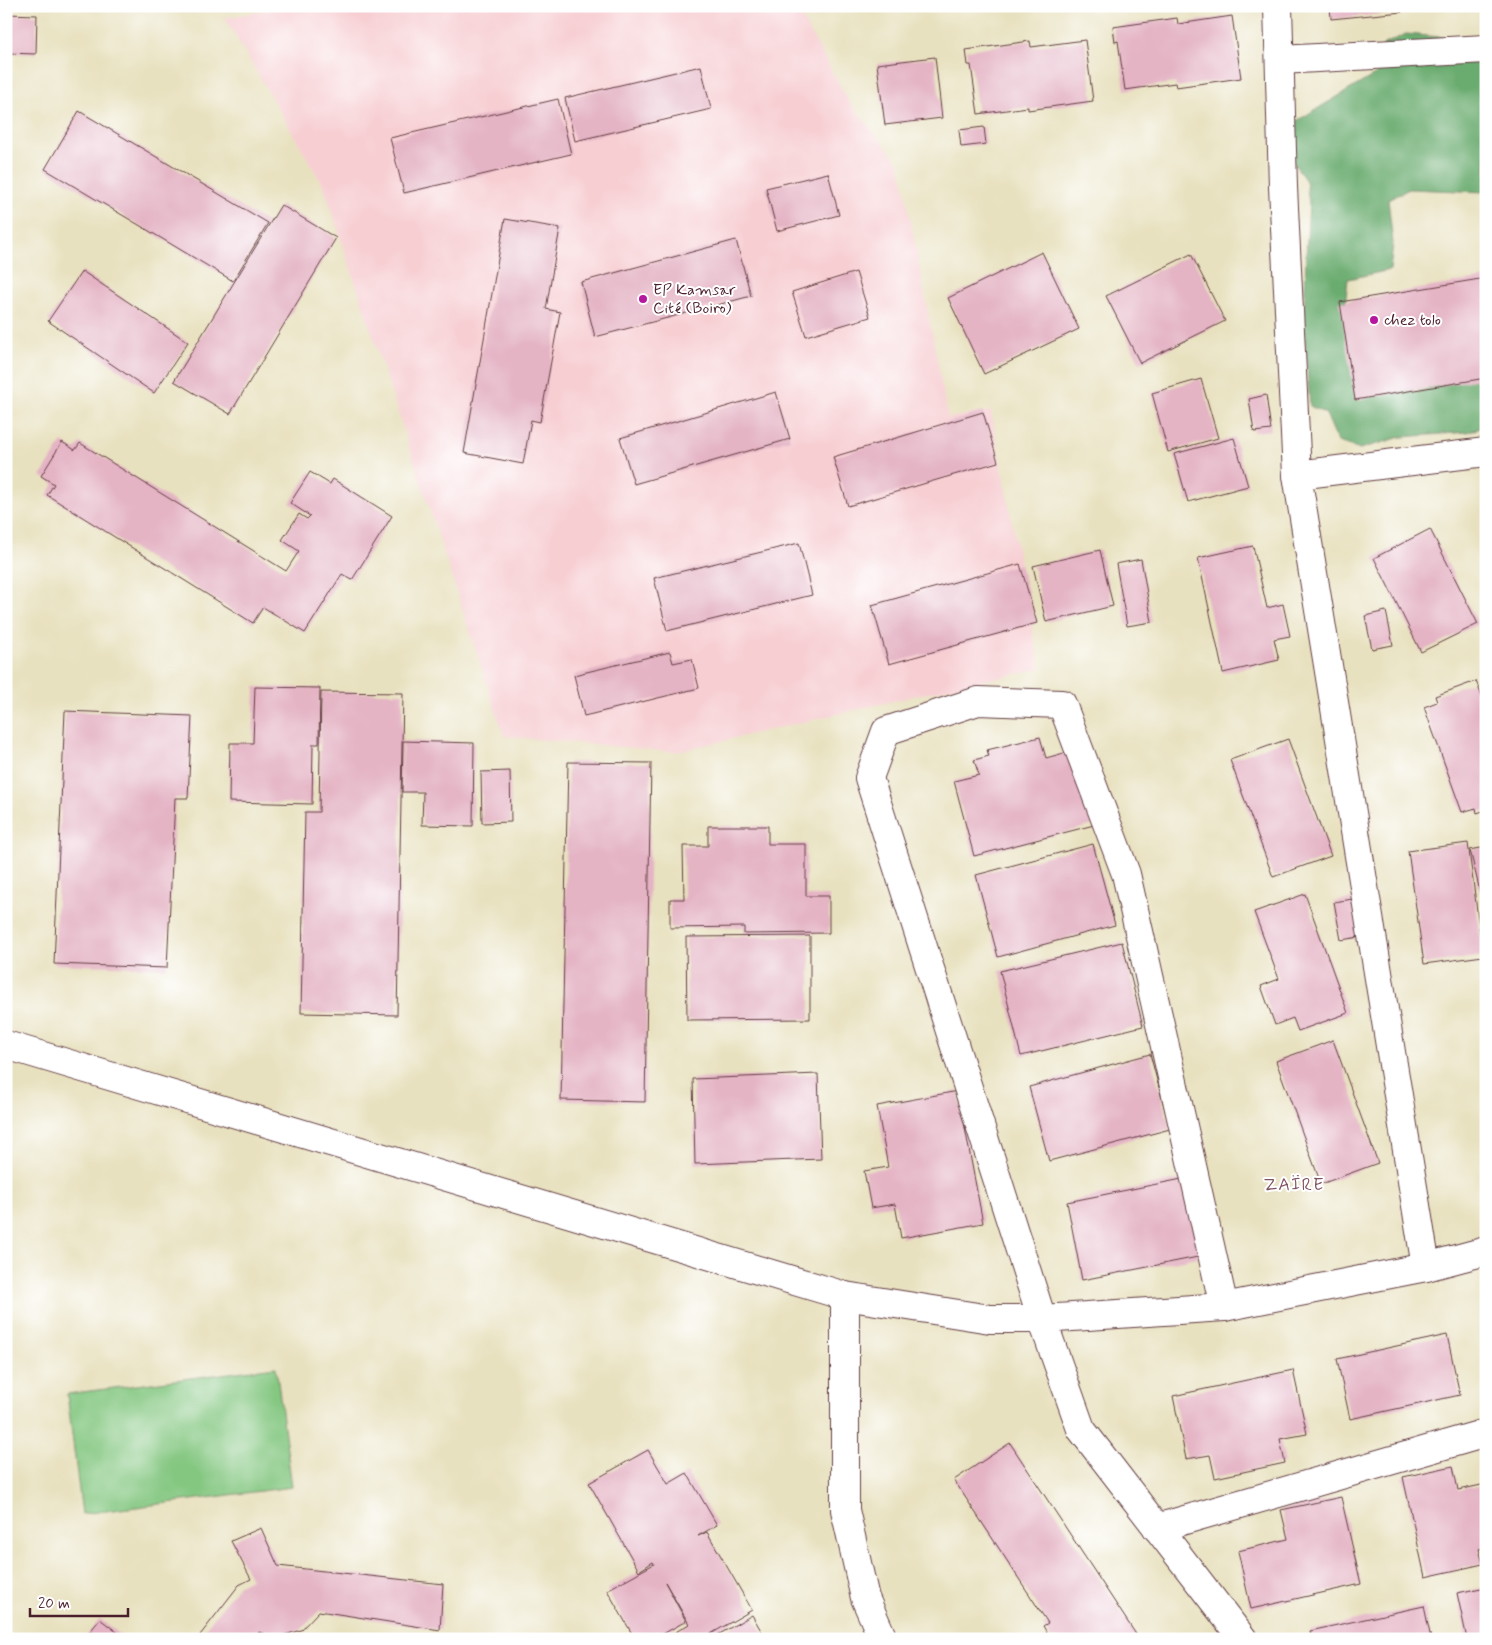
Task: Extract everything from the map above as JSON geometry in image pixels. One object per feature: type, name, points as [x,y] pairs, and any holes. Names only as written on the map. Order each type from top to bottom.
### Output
[{"type":"street","points":[[1278,6],[1283,187],[1297,475],[1426,1267]]},
{"type":"street","points":[[1280,60],[1486,49]]},
{"type":"street","points":[[1297,475],[1486,452]]},
{"type":"street","points":[[1224,1307],[1126,874],[1062,704],[978,701],[886,731],[869,778],[1042,1320],[1081,1429],[1242,1639]]},
{"type":"street","points":[[6,1045],[845,1296],[990,1319],[1042,1320],[1224,1307],[1426,1267],[1486,1251]]},
{"type":"street","points":[[845,1296],[845,1510],[865,1598],[883,1639]]},
{"type":"street","points":[[1157,1528],[1486,1433]]},
{"type":"shaded area","name":"EP Kamsar Cité (Boiro)","points":[[291,6],[793,6],[802,18],[850,103],[900,164],[948,418],[991,411],[1040,669],[953,687],[675,752],[504,736],[324,187],[225,18]]},
{"type":"green space","points":[[1406,34],[1451,38],[1486,38],[1486,192],[1409,189],[1388,200],[1393,243],[1390,270],[1348,279],[1345,305],[1380,376],[1416,392],[1486,376],[1486,426],[1468,432],[1401,437],[1360,449],[1338,442],[1326,414],[1310,406],[1304,328],[1309,203],[1306,181],[1291,159],[1293,123],[1383,70],[1383,45]]},
{"type":"green space","points":[[276,1367],[292,1487],[82,1514],[67,1394]]},
{"type":"building","points":[[1330,6],[1401,6],[1402,12],[1331,19]]},
{"type":"building","points":[[6,14],[37,15],[36,54],[6,53]]},
{"type":"building","points":[[1232,16],[1241,78],[1176,87],[1175,83],[1125,90],[1118,41],[1115,42],[1113,27],[1177,18],[1178,24]]},
{"type":"building","points":[[1085,40],[1093,101],[1028,110],[1028,107],[978,114],[971,65],[968,65],[966,50],[1030,41],[1031,47]]},
{"type":"building","points":[[935,57],[942,118],[885,125],[877,64]]},
{"type":"building","points":[[701,66],[711,109],[575,141],[565,98]]},
{"type":"building","points":[[558,99],[571,154],[404,193],[390,138]]},
{"type":"building","points":[[79,111],[268,223],[233,281],[45,169]]},
{"type":"building","points":[[984,127],[986,144],[961,147],[959,130]]},
{"type":"building","points":[[828,173],[839,215],[777,231],[766,188]]},
{"type":"building","points":[[281,205],[336,238],[230,414],[174,381]]},
{"type":"building","points":[[505,219],[560,228],[546,309],[560,312],[540,422],[531,420],[523,464],[464,453]]},
{"type":"building","points":[[736,240],[751,296],[595,337],[581,282]]},
{"type":"building","points":[[1042,252],[1079,329],[984,374],[948,298]]},
{"type":"building","points":[[1191,254],[1225,321],[1140,363],[1106,296]]},
{"type":"building","points":[[82,271],[188,342],[154,393],[48,321]]},
{"type":"building","points":[[856,272],[870,317],[806,336],[792,292]]},
{"type":"building","points":[[1486,278],[1486,378],[1355,400],[1340,302]]},
{"type":"building","points":[[1201,379],[1218,438],[1168,452],[1152,393]]},
{"type":"building","points":[[776,392],[790,439],[634,484],[620,438]]},
{"type":"building","points":[[1266,395],[1271,430],[1254,432],[1249,399]]},
{"type":"building","points":[[983,412],[998,462],[848,506],[833,457]]},
{"type":"building","points":[[1234,438],[1248,486],[1188,502],[1174,454]]},
{"type":"building","points":[[62,442],[75,450],[80,443],[286,571],[299,551],[282,540],[299,514],[307,519],[310,516],[290,503],[310,472],[330,484],[333,479],[392,516],[352,580],[342,574],[305,633],[263,607],[253,623],[47,495],[54,484],[41,476]]},
{"type":"building","points":[[1430,529],[1478,624],[1421,652],[1374,558]]},
{"type":"building","points":[[799,543],[812,595],[667,631],[654,578]]},
{"type":"building","points":[[1253,546],[1267,608],[1283,604],[1290,636],[1274,639],[1279,660],[1223,673],[1198,558]]},
{"type":"building","points":[[1100,550],[1113,606],[1046,622],[1033,566]]},
{"type":"building","points":[[1141,559],[1152,622],[1127,626],[1116,564]]},
{"type":"building","points":[[1020,564],[1037,623],[889,664],[872,605]]},
{"type":"building","points":[[1386,611],[1393,645],[1372,649],[1365,616]]},
{"type":"building","points":[[670,652],[673,663],[692,659],[699,688],[584,716],[574,675]]},
{"type":"building","points":[[1476,681],[1486,707],[1486,810],[1477,813],[1476,808],[1462,812],[1424,707],[1437,702],[1435,696]]},
{"type":"building","points":[[255,687],[320,688],[319,744],[313,744],[312,804],[229,802],[230,743],[253,743]]},
{"type":"building","points":[[321,692],[403,693],[397,1015],[301,1013],[305,812],[319,812]]},
{"type":"building","points":[[65,711],[192,716],[188,798],[175,798],[167,968],[54,964]]},
{"type":"building","points":[[1040,737],[1046,758],[1075,750],[1094,825],[974,856],[954,781],[979,775],[974,760],[989,756],[987,750]]},
{"type":"building","points":[[1288,739],[1331,856],[1273,877],[1230,760]]},
{"type":"building","points":[[403,741],[474,743],[473,826],[422,825],[423,792],[402,792]]},
{"type":"building","points":[[568,762],[651,763],[645,1102],[561,1100]]},
{"type":"building","points":[[510,771],[511,822],[482,823],[481,772]]},
{"type":"building","points":[[708,826],[768,826],[768,844],[806,844],[806,896],[829,896],[829,933],[744,934],[744,927],[670,928],[670,899],[684,899],[683,846],[708,846]]},
{"type":"building","points":[[1468,843],[1483,956],[1424,964],[1408,851]]},
{"type":"building","points":[[1093,844],[1115,925],[998,957],[976,875]]},
{"type":"building","points":[[1486,847],[1486,907],[1484,908],[1470,850]]},
{"type":"building","points":[[1305,894],[1348,1013],[1298,1031],[1293,1018],[1275,1025],[1261,986],[1279,979],[1254,912]]},
{"type":"building","points":[[1353,899],[1360,937],[1341,940],[1334,902]]},
{"type":"building","points":[[810,936],[810,1019],[687,1020],[686,937]]},
{"type":"building","points":[[1122,942],[1143,1026],[1021,1056],[1000,971]]},
{"type":"building","points":[[1333,1040],[1378,1163],[1321,1184],[1276,1061]]},
{"type":"building","points":[[1150,1054],[1170,1129],[1049,1161],[1029,1087]]},
{"type":"building","points":[[818,1074],[821,1159],[695,1164],[693,1079]]},
{"type":"building","points":[[958,1091],[983,1223],[901,1238],[895,1204],[871,1208],[864,1171],[888,1167],[877,1106]]},
{"type":"building","points":[[1187,1178],[1203,1256],[1082,1280],[1067,1202]]},
{"type":"building","points":[[1447,1335],[1460,1395],[1350,1419],[1337,1359]]},
{"type":"building","points":[[1293,1370],[1307,1434],[1280,1439],[1285,1463],[1215,1478],[1210,1455],[1186,1459],[1173,1396]]},
{"type":"building","points":[[1010,1443],[1139,1639],[1051,1639],[1043,1626],[1048,1623],[954,1480]]},
{"type":"building","points":[[648,1450],[668,1484],[687,1473],[717,1525],[698,1536],[707,1532],[752,1610],[702,1639],[664,1639],[689,1624],[665,1582],[686,1621],[654,1639],[635,1639],[607,1590],[654,1564],[653,1562],[639,1571],[589,1483]]},
{"type":"building","points":[[1453,1466],[1458,1490],[1486,1484],[1486,1547],[1479,1549],[1483,1564],[1425,1577],[1403,1477]]},
{"type":"building","points":[[1341,1497],[1361,1584],[1251,1609],[1238,1551],[1288,1539],[1281,1510]]},
{"type":"building","points":[[261,1528],[278,1566],[443,1584],[440,1630],[319,1611],[301,1630],[275,1638],[259,1632],[253,1639],[197,1639],[239,1585],[251,1579],[231,1541]]},
{"type":"building","points":[[1486,1587],[1486,1639],[1467,1639],[1457,1593]]},
{"type":"building","points":[[1424,1606],[1431,1639],[1312,1639],[1310,1631]]},
{"type":"building","points":[[752,1615],[766,1639],[711,1639]]},
{"type":"building","points":[[100,1619],[126,1639],[84,1639]]},
{"type":"place","name":"EP Kamsar Cité (Boiro)","points":[[643,299]]},
{"type":"place","name":"chez tolo","points":[[1374,320]]},
{"type":"district","name":"ZAÏRE","points":[[1294,1185]]}]
